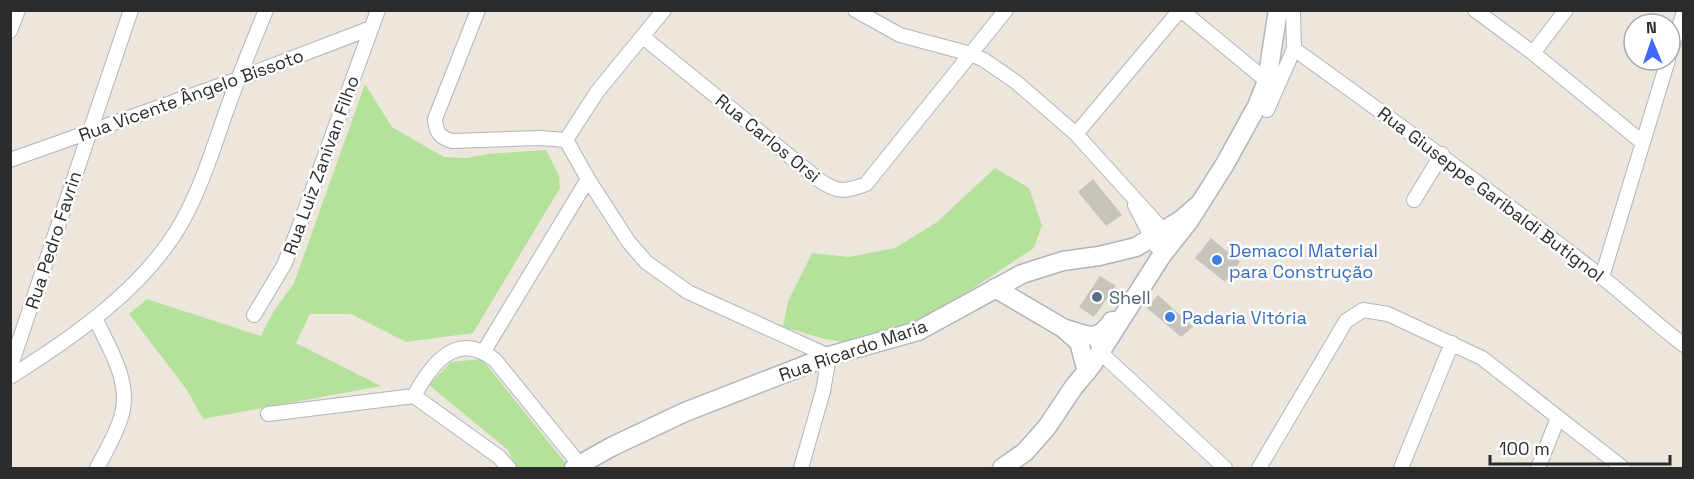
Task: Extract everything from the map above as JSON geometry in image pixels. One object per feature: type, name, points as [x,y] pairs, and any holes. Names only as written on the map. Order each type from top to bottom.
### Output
[{"type":"main road","points":[[1098,345],[1137,284],[1140,264],[1157,242],[1189,221],[1225,164],[1257,106],[1267,81],[1278,10]]},
{"type":"main road","points":[[1013,466],[1047,427],[1073,388],[1087,372],[1098,345],[1157,242]]},
{"type":"main road","name":"Rua Ricardo Maria","points":[[577,467],[611,447],[686,412],[829,356],[918,331],[1022,274],[1064,261],[1099,256],[1157,242]]},
{"type":"main road","points":[[995,288],[1063,328],[1098,345]]},
{"type":"main road","points":[[1063,328],[1079,342],[1087,372]]},
{"type":"street","name":"Rua Pedro Favrin","points":[[10,368],[131,10]]},
{"type":"street","points":[[10,377],[45,355],[95,318],[140,278],[182,222],[207,166],[266,10]]},
{"type":"street","name":"Rua Luiz Zanivan Filho","points":[[254,315],[284,264],[296,235],[378,10]]},
{"type":"street","points":[[478,10],[435,119],[436,131],[442,138],[452,141],[540,138],[566,140]]},
{"type":"street","points":[[566,140],[597,92],[664,10]]},
{"type":"street","points":[[855,10],[900,35],[971,54],[1016,82],[1076,134],[1128,189],[1157,242]]},
{"type":"street","name":"Rua Carlos Orsi","points":[[643,37],[819,180],[832,189],[848,191],[866,184],[1006,10]]},
{"type":"street","points":[[1076,134],[1180,10],[1267,81]]},
{"type":"street","points":[[1267,110],[1294,49],[1293,10]]},
{"type":"street","points":[[1475,10],[1533,52],[1642,142]]},
{"type":"street","points":[[1533,52],[1566,10]]},
{"type":"street","name":"Rua Vicente Ângelo Bissoto","points":[[10,160],[238,79],[371,28]]},
{"type":"street","name":"Rua Giuseppe Garibaldi Butignol","points":[[1294,49],[1442,154],[1602,277],[1650,320],[1683,345]]},
{"type":"street","points":[[1602,277],[1664,72]]},
{"type":"street","points":[[566,140],[628,241],[646,262],[664,277],[688,292],[829,356],[823,391],[801,468]]},
{"type":"street","points":[[1414,200],[1442,154]]},
{"type":"street","points":[[484,351],[588,179]]},
{"type":"street","points":[[1259,468],[1346,321],[1363,310],[1388,314],[1482,358],[1623,468]]},
{"type":"street","points":[[95,318],[121,376],[124,399],[123,413],[118,426],[97,468]]},
{"type":"street","points":[[1401,468],[1452,343]]},
{"type":"street","points":[[1098,345],[1226,468]]},
{"type":"street","points":[[414,396],[434,364],[447,353],[459,350],[484,351],[495,360],[577,467]]},
{"type":"street","points":[[268,414],[414,396],[499,457],[509,468]]},
{"type":"street","points":[[1538,468],[1558,418]]},
{"type":"green space","points":[[365,84],[392,127],[444,157],[467,158],[487,154],[546,150],[559,176],[560,188],[473,333],[406,342],[351,314],[310,314],[296,343],[381,386],[203,419],[187,390],[129,314],[147,299],[261,336],[272,314],[294,283]]},
{"type":"green space","points":[[995,168],[1029,188],[1042,225],[1034,248],[946,306],[909,324],[843,342],[783,327],[788,301],[812,253],[849,257],[895,248],[937,222]]},
{"type":"green space","points":[[482,359],[566,464],[561,468],[515,468],[509,451],[429,385],[451,362]]},
{"type":"building","points":[[1093,179],[1122,215],[1106,226],[1078,192]]},
{"type":"building","name":"Demacol Material para Construção","points":[[1211,238],[1240,262],[1225,282],[1195,258]]},
{"type":"building","name":"Shell","points":[[1100,276],[1116,286],[1094,317],[1079,307]]},
{"type":"building","name":"Padaria Vitória","points":[[1158,295],[1193,327],[1181,337],[1147,308]]},
{"type":"place","name":"Demacol Material para Construção","points":[[1217,260]]},
{"type":"place","name":"Shell","points":[[1097,297]]},
{"type":"place","name":"Padaria Vitória","points":[[1170,317]]}]
